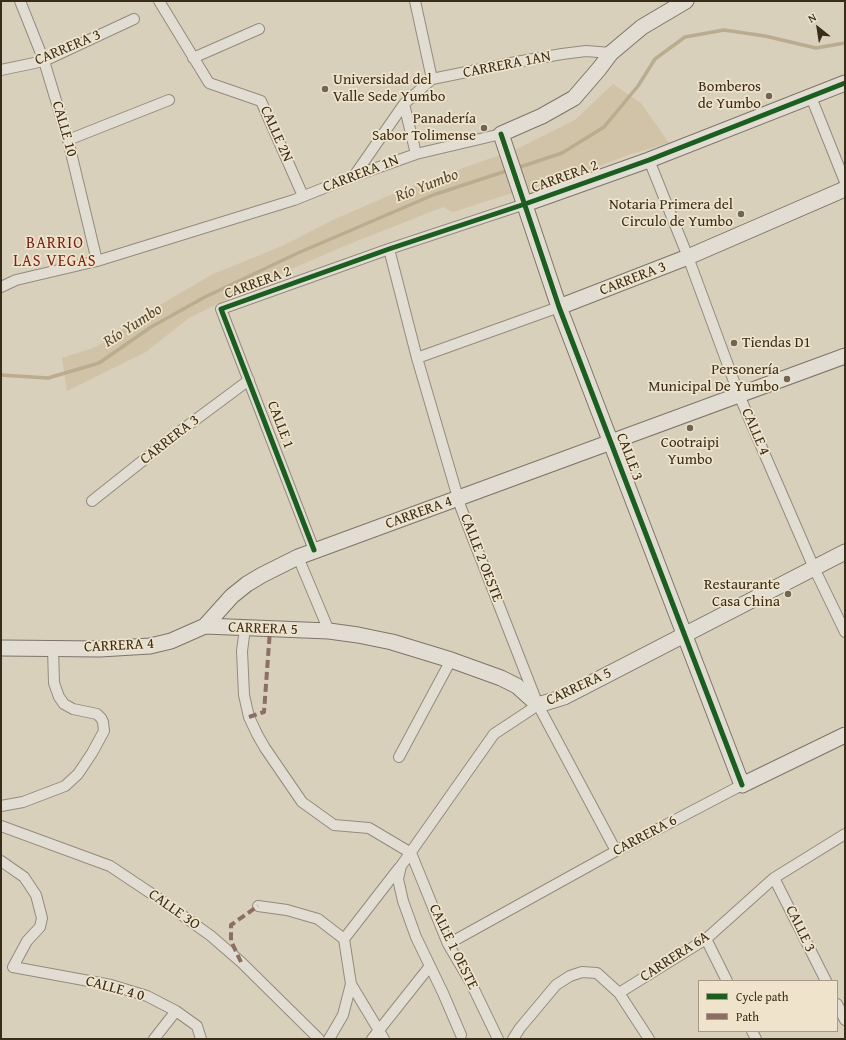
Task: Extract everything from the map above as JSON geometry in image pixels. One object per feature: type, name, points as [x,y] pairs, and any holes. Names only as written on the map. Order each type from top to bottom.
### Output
[{"type":"street","name":"CALLE 10","points":[[20,1],[44,61],[68,140],[97,261]]},
{"type":"street","points":[[158,1],[193,58],[260,29]]},
{"type":"street","points":[[354,176],[404,104],[432,79],[415,1]]},
{"type":"street","name":"CARRERA 1N","points":[[1,287],[16,280],[97,261],[264,210],[416,154],[502,137],[574,98],[611,53],[642,27],[686,1]]},
{"type":"street","name":"CARRERA 3","points":[[1,70],[44,61],[134,19]]},
{"type":"street","name":"CARRERA 1AN","points":[[432,79],[568,53],[586,51],[611,53]]},
{"type":"street","name":"CALLE 2N","points":[[193,58],[209,83],[261,101],[303,196]]},
{"type":"street","name":"CARRERA 2","points":[[221,309],[389,249],[525,204],[649,160],[845,83]]},
{"type":"street","points":[[811,97],[845,182]]},
{"type":"street","points":[[68,140],[169,100]]},
{"type":"street","points":[[404,104],[416,154]]},
{"type":"street","name":"CALLE 3","points":[[502,137],[559,307],[742,785]]},
{"type":"street","name":"CALLE 4","points":[[649,160],[688,257],[739,395],[814,568],[845,632]]},
{"type":"street","name":"CARRERA 3","points":[[416,358],[559,307],[688,257],[845,189]]},
{"type":"street","name":"CALLE 2 OESTE","points":[[389,249],[416,358],[458,499],[538,705],[616,851]]},
{"type":"street","name":"CALLE 1","points":[[221,309],[314,550]]},
{"type":"street","name":"CARRERA 4","points":[[1,648],[100,648],[150,646],[176,639],[205,626],[232,596],[262,574],[314,550],[458,499],[610,441],[845,356]]},
{"type":"street","name":"CARRERA 3","points":[[92,501],[175,435],[249,380]]},
{"type":"street","name":"CARRERA 5","points":[[205,626],[329,631],[392,642],[494,675],[517,686],[538,705],[564,697],[845,552]]},
{"type":"street","points":[[298,557],[329,631]]},
{"type":"street","points":[[245,628],[242,668],[244,694],[249,717],[265,748],[302,802],[334,825],[369,828],[411,853]]},
{"type":"street","points":[[1,806],[23,802],[65,786],[78,774],[104,731],[103,722],[97,714],[74,709],[64,704],[59,697],[54,683],[53,648]]},
{"type":"street","points":[[399,757],[451,660]]},
{"type":"street","points":[[344,939],[411,853],[494,734],[538,705]]},
{"type":"street","name":"CARRERA 6","points":[[448,944],[616,851],[742,785],[845,735]]},
{"type":"street","name":"CALLE 3O","points":[[1,826],[110,866],[161,900],[211,936],[241,962],[319,1039]]},
{"type":"street","name":"CARRERA 6A","points":[[619,993],[706,938],[774,878],[845,834]]},
{"type":"street","name":"CALLE 1 OESTE","points":[[411,853],[448,944],[471,983],[498,1039]]},
{"type":"street","name":"CALLE 4 0","points":[[1,861],[24,877],[36,895],[42,918],[40,927],[27,941],[13,967],[111,985],[147,996],[176,1011],[196,1026],[201,1039]]},
{"type":"street","name":"CALLE 1 OESTE","points":[[401,866],[398,879],[403,901],[416,936],[461,1035]]},
{"type":"street","name":"CALLE 3","points":[[774,878],[825,980]]},
{"type":"street","points":[[258,906],[288,910],[318,918],[344,939],[351,984],[384,1039]]},
{"type":"street","points":[[706,938],[727,980]]},
{"type":"street","points":[[372,1039],[430,966]]},
{"type":"street","points":[[513,1039],[520,1028],[556,985],[570,976],[582,972],[597,973],[619,993],[648,1039]]},
{"type":"street","points":[[329,1039],[343,1015],[351,984]]},
{"type":"street","points":[[838,1006],[845,1020]]},
{"type":"street","points":[[154,1039],[176,1011]]},
{"type":"shaded area","points":[[613,84],[641,103],[669,143],[631,154],[559,182],[506,195],[453,212],[443,207],[342,247],[266,280],[189,318],[146,352],[67,391],[62,358],[96,347],[153,309],[211,275],[282,246],[337,218],[402,190],[519,148],[575,120]]},
{"type":"waterway","name":"Río Yumbo","points":[[517,168],[562,153],[604,127],[638,86],[655,59],[685,37],[724,30],[765,36],[816,48],[845,43]]},
{"type":"waterway","name":"Río Yumbo","points":[[1,375],[48,378],[99,363],[151,327],[205,297],[298,253],[433,195],[509,170]]},
{"type":"marked path","points":[[249,717],[264,712],[270,630]]},
{"type":"marked path","points":[[241,962],[231,941],[231,925],[258,906]]},
{"type":"cycle path","points":[[314,550],[221,309],[389,249],[525,204],[649,160],[845,83]]},
{"type":"cycle path","points":[[501,134],[559,307],[742,785]]},
{"type":"place","name":"Universidad del Valle Sede Yumbo","points":[[325,89]]},
{"type":"place","name":"Bomberos de Yumbo","points":[[769,96]]},
{"type":"place","name":"Panadería Sabor Tolimense","points":[[484,128]]},
{"type":"place","name":"Notaria Primera del Circulo de Yumbo","points":[[741,214]]},
{"type":"place","name":"Tiendas D1","points":[[734,343]]},
{"type":"place","name":"Personería Municipal De Yumbo","points":[[787,379]]},
{"type":"place","name":"Cootraipi Yumbo","points":[[690,428]]},
{"type":"place","name":"Restaurante Casa China","points":[[788,594]]},
{"type":"district","name":"BARRIO LAS VEGAS","points":[[55,253]]}]
